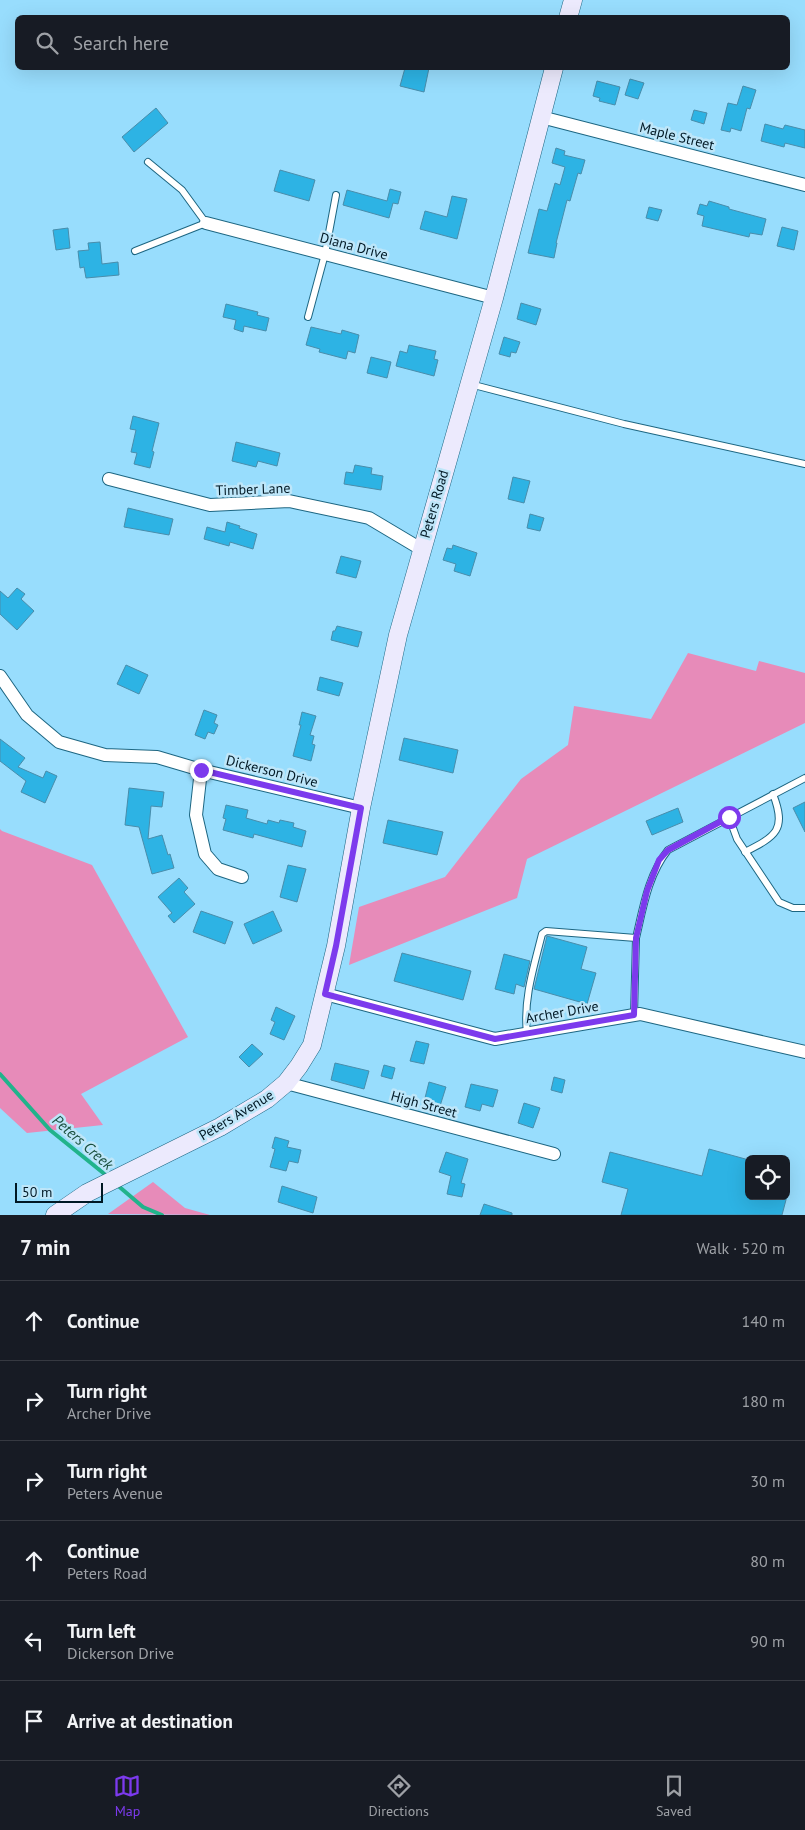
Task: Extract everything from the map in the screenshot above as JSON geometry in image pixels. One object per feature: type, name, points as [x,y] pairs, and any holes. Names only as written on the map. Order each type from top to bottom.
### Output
[{"type":"street","points":[[569,15],[573,0]]},
{"type":"street","name":"Peters Road","points":[[336,946],[361,808],[398,635],[494,298],[553,70]]},
{"type":"street","name":"Maple Street","points":[[541,117],[805,185]]},
{"type":"street","name":"Diana Drive","points":[[206,223],[494,298]]},
{"type":"street","name":"Timber Lane","points":[[109,479],[210,505],[289,501],[369,518],[421,549]]},
{"type":"street","name":"Dickerson Drive","points":[[0,676],[27,715],[59,742],[105,755],[157,757],[201,770],[361,808]]},
{"type":"street","points":[[201,770],[196,815],[205,854],[218,869],[242,877]]},
{"type":"street","name":"Peters Avenue","points":[[55,1215],[87,1193],[220,1128],[267,1099],[286,1083],[312,1045],[336,946]]},
{"type":"street","name":"Archer Drive","points":[[325,994],[495,1039],[640,1014],[805,1052]]},
{"type":"street","name":"High Street","points":[[286,1083],[554,1154]]},
{"type":"lane","points":[[136,251],[206,223],[182,190],[148,162]]},
{"type":"lane","points":[[308,317],[325,254],[336,196]]},
{"type":"lane","points":[[469,384],[624,424],[805,464]]},
{"type":"lane","points":[[634,1015],[636,938],[647,891],[659,860],[668,850],[805,778]]},
{"type":"lane","points":[[745,852],[768,840],[776,832],[780,810],[773,794]]},
{"type":"lane","points":[[729,817],[737,839],[779,902],[793,908],[805,908]]},
{"type":"lane","points":[[527,1033],[526,1017],[533,970],[542,934],[552,930],[636,938]]},
{"type":"shaded area","points":[[688,653],[756,671],[759,661],[805,673],[805,723],[527,859],[517,898],[349,965],[359,907],[445,877],[521,779],[568,745],[574,706],[651,719]]},
{"type":"shaded area","points":[[0,829],[92,865],[188,1037],[81,1094],[103,1125],[27,1133],[0,1108]]},
{"type":"shaded area","points":[[153,1182],[185,1208],[210,1215],[108,1214]]},
{"type":"building","points":[[404,70],[429,70],[424,92],[400,86]]},
{"type":"building","points":[[630,79],[644,83],[638,99],[625,95]]},
{"type":"building","points":[[597,81],[620,87],[615,105],[599,101],[600,98],[593,96]]},
{"type":"building","points":[[743,86],[756,90],[750,109],[747,108],[741,131],[731,128],[730,132],[721,130],[728,103],[737,105]]},
{"type":"building","points":[[156,108],[168,123],[134,152],[122,137]]},
{"type":"building","points":[[694,110],[707,113],[704,124],[691,120]]},
{"type":"building","points":[[765,124],[783,129],[785,125],[805,130],[805,148],[785,143],[784,147],[761,141]]},
{"type":"building","points":[[556,148],[565,151],[564,155],[585,160],[581,174],[578,173],[570,201],[567,200],[554,258],[528,253],[539,209],[547,211],[555,183],[560,185],[565,167],[552,163]]},
{"type":"building","points":[[280,170],[315,180],[309,201],[274,191]]},
{"type":"building","points":[[390,189],[401,192],[398,204],[393,203],[389,218],[343,205],[347,190],[387,201]]},
{"type":"building","points":[[452,196],[467,199],[457,239],[420,229],[425,211],[447,217]]},
{"type":"building","points":[[709,201],[729,207],[729,209],[766,219],[762,235],[750,233],[749,237],[702,226],[704,216],[697,214],[700,204],[707,206]]},
{"type":"building","points":[[649,207],[662,210],[658,221],[646,218]]},
{"type":"building","points":[[782,227],[798,231],[794,250],[777,246]]},
{"type":"building","points":[[68,228],[70,248],[56,250],[53,230]]},
{"type":"building","points":[[100,242],[102,264],[118,262],[119,275],[86,278],[84,267],[80,268],[78,251],[89,250],[88,243]]},
{"type":"building","points":[[521,303],[541,309],[536,325],[517,319]]},
{"type":"building","points":[[226,304],[258,312],[257,315],[269,318],[266,331],[244,326],[243,332],[234,329],[236,320],[223,317]]},
{"type":"building","points":[[311,327],[341,334],[342,330],[359,335],[355,353],[348,351],[346,359],[319,352],[320,349],[306,345]]},
{"type":"building","points":[[504,337],[520,342],[516,353],[511,352],[510,357],[499,354]]},
{"type":"building","points":[[409,345],[436,351],[434,359],[438,360],[434,376],[396,366],[400,351],[407,353]]},
{"type":"building","points":[[371,357],[391,362],[387,378],[367,373]]},
{"type":"building","points":[[133,416],[159,423],[150,468],[134,464],[137,453],[131,452],[136,430],[130,429]]},
{"type":"building","points":[[236,442],[280,453],[277,466],[258,461],[256,467],[232,461]]},
{"type":"building","points":[[355,465],[372,468],[371,474],[383,476],[381,490],[344,484],[346,472],[353,473]]},
{"type":"building","points":[[513,477],[530,481],[524,503],[508,499]]},
{"type":"building","points":[[128,508],[173,519],[169,535],[124,527]]},
{"type":"building","points":[[530,514],[544,518],[540,531],[527,528]]},
{"type":"building","points":[[227,522],[257,534],[253,549],[230,542],[229,546],[204,539],[207,527],[225,532]]},
{"type":"building","points":[[453,545],[477,553],[470,576],[454,571],[456,564],[443,560],[447,548],[452,549]]},
{"type":"building","points":[[341,556],[361,561],[356,578],[336,573]]},
{"type":"building","points":[[17,588],[25,594],[21,599],[34,611],[17,630],[0,614],[0,591],[8,598]]},
{"type":"building","points":[[337,626],[362,632],[358,647],[331,640],[333,631],[335,631]]},
{"type":"building","points":[[126,665],[148,675],[139,694],[117,684]]},
{"type":"building","points":[[320,677],[343,683],[339,696],[317,690]]},
{"type":"building","points":[[204,710],[217,715],[214,723],[218,725],[214,734],[208,732],[205,739],[195,735]]},
{"type":"building","points":[[302,712],[316,716],[310,735],[314,736],[312,744],[315,745],[311,761],[293,756],[301,725],[299,725]]},
{"type":"building","points":[[404,738],[458,750],[453,773],[399,760]]},
{"type":"building","points":[[0,739],[25,758],[18,767],[43,778],[46,771],[57,776],[45,803],[21,792],[26,781],[0,761]]},
{"type":"building","points":[[129,788],[164,792],[162,807],[151,806],[148,839],[162,835],[174,868],[152,874],[139,827],[125,825]]},
{"type":"building","points":[[805,802],[805,832],[793,808]]},
{"type":"building","points":[[226,805],[248,810],[246,818],[267,824],[268,820],[279,823],[280,820],[294,823],[293,827],[306,831],[302,847],[254,834],[253,838],[223,830],[226,819],[223,818]]},
{"type":"building","points":[[678,808],[683,822],[652,835],[646,821]]},
{"type":"building","points":[[388,820],[443,832],[437,855],[383,843]]},
{"type":"building","points":[[288,865],[306,869],[297,902],[280,897]]},
{"type":"building","points":[[179,878],[188,888],[184,892],[195,904],[174,923],[168,916],[172,913],[158,897]]},
{"type":"building","points":[[201,911],[233,922],[225,944],[193,932]]},
{"type":"building","points":[[273,911],[282,931],[253,944],[244,924]]},
{"type":"building","points":[[547,936],[587,947],[581,969],[596,973],[587,1004],[534,989]]},
{"type":"building","points":[[402,953],[471,971],[463,1000],[394,981]]},
{"type":"building","points":[[504,954],[530,961],[524,987],[516,984],[514,994],[495,989]]},
{"type":"building","points":[[276,1007],[295,1016],[284,1040],[270,1034],[275,1022],[271,1020]]},
{"type":"building","points":[[416,1041],[429,1044],[424,1064],[410,1061]]},
{"type":"building","points":[[252,1044],[263,1054],[249,1067],[239,1057]]},
{"type":"building","points":[[335,1063],[369,1071],[364,1089],[331,1080]]},
{"type":"building","points":[[384,1065],[395,1068],[392,1079],[381,1076]]},
{"type":"building","points":[[554,1077],[565,1080],[562,1093],[551,1090]]},
{"type":"building","points":[[429,1082],[446,1087],[440,1106],[424,1102]]},
{"type":"building","points":[[471,1084],[498,1090],[493,1107],[482,1104],[480,1111],[465,1107]]},
{"type":"building","points":[[524,1103],[540,1108],[533,1128],[518,1123]]},
{"type":"building","points":[[275,1137],[289,1141],[287,1147],[301,1150],[298,1163],[289,1161],[286,1171],[270,1167],[275,1149],[272,1148]]},
{"type":"building","points":[[709,1149],[745,1159],[745,1200],[786,1200],[782,1215],[621,1215],[628,1189],[602,1182],[610,1152],[702,1176]]},
{"type":"building","points":[[446,1152],[468,1159],[461,1183],[465,1184],[462,1197],[447,1194],[451,1176],[439,1172]]},
{"type":"building","points":[[282,1186],[317,1197],[313,1213],[278,1202]]},
{"type":"building","points":[[484,1204],[512,1213],[512,1215],[480,1215]]},
{"type":"waterway","name":"Peters Creek","points":[[0,1074],[50,1130],[107,1176]]},
{"type":"waterway","name":"Peters Creek","points":[[116,1184],[143,1207],[162,1215]]},
{"type":"route","points":[[201,770],[361,808],[336,946],[325,994],[495,1039],[634,1015],[636,938],[647,891],[659,860],[668,850],[729,817]]}]
